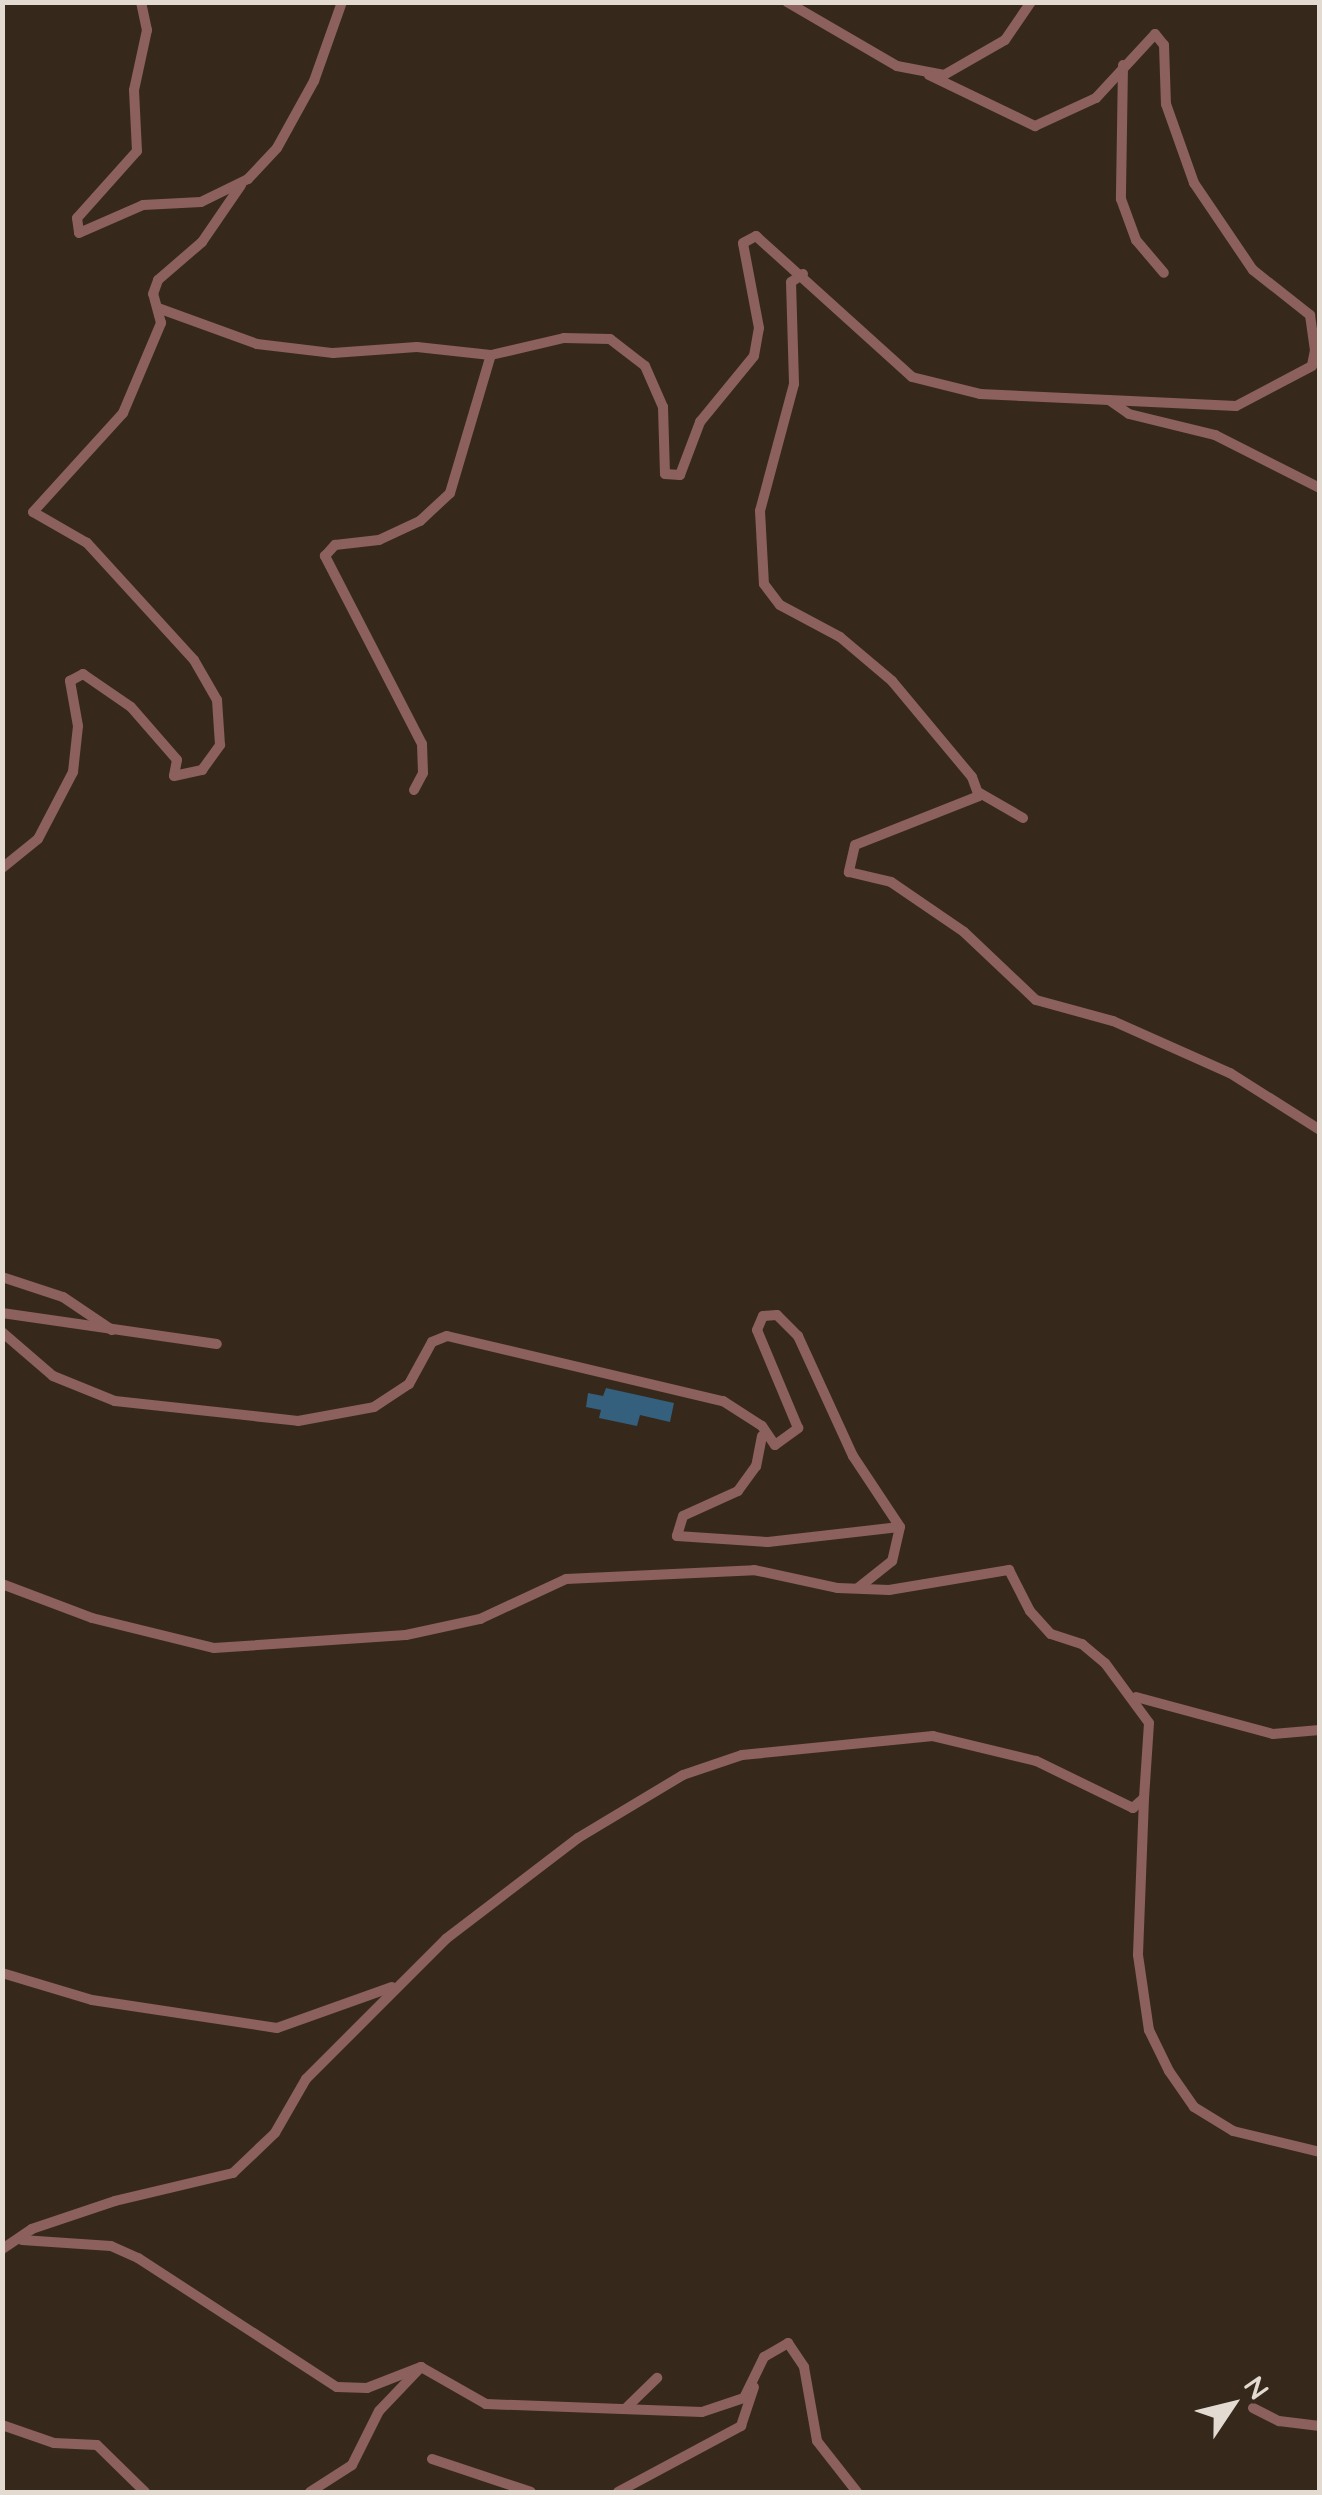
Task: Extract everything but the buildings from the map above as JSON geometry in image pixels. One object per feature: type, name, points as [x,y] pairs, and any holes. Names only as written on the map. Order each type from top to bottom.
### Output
[{"type":"street","points":[[141,2],[147,30],[134,90],[136,151],[77,218],[79,233],[143,205],[202,202],[240,184]]},
{"type":"street","points":[[2,868],[38,840],[68,786],[78,742],[70,682],[82,674],[141,717],[178,760],[174,776],[202,770],[220,746],[216,700],[194,660],[87,543],[33,512],[123,414],[156,340],[158,280],[202,242],[240,184],[284,136],[340,23],[342,2]]},
{"type":"street","points":[[158,308],[257,344],[492,356],[564,338],[624,343],[645,366],[663,407],[665,474],[680,475],[700,422],[754,356],[759,328],[743,244],[756,236],[770,242],[843,320],[912,376],[980,394],[1236,406],[1312,366],[1316,350],[1310,315],[1253,270],[1194,182],[1166,104],[1164,45],[1155,34],[1123,64],[1096,98],[1035,126],[929,75],[897,66],[787,2]]},
{"type":"street","points":[[929,75],[973,65],[1005,40],[1031,2]]},
{"type":"street","points":[[1123,64],[1121,198],[1136,240],[1164,273]]},
{"type":"street","points":[[804,274],[791,282],[794,384],[760,512],[764,584],[780,605],[880,670],[978,792],[1023,818]]},
{"type":"street","points":[[414,790],[423,773],[422,744],[325,556],[335,545],[378,540],[420,521],[450,493],[492,356]]},
{"type":"street","points":[[1108,400],[1130,414],[1215,435],[1320,488]]},
{"type":"street","points":[[978,792],[972,803],[854,845],[850,872],[891,882],[964,932],[1036,1000],[1113,1020],[1230,1073],[1320,1130]]},
{"type":"street","points":[[2,1278],[63,1297],[113,1331]]},
{"type":"street","points":[[2,1313],[217,1344]]},
{"type":"street","points":[[2,1332],[84,1392],[146,1408],[298,1421],[374,1407],[409,1384],[432,1342],[447,1336],[708,1396],[748,1415],[762,1436],[775,1445],[798,1428],[757,1330],[763,1316],[777,1316],[798,1336],[853,1456],[900,1527],[892,1561],[857,1589]]},
{"type":"street","points":[[762,1436],[756,1466],[738,1491],[683,1516],[677,1536],[768,1542],[900,1527]]},
{"type":"street","points":[[2,1584],[92,1618],[214,1648],[406,1635],[480,1619],[566,1579],[770,1570],[857,1589],[936,1586],[1009,1570],[1051,1634],[1082,1644],[1136,1697],[1149,1724],[1138,1956],[1149,2030],[1168,2071],[1194,2107],[1232,2131],[1320,2152]]},
{"type":"street","points":[[1136,1697],[1273,1734],[1320,1730]]},
{"type":"street","points":[[2,2250],[22,2240],[32,2229],[115,2201],[233,2172],[275,2133],[306,2079],[446,1939],[578,1838],[683,1776],[742,1756],[933,1736],[1036,1761],[1133,1808],[1144,1798]]},
{"type":"street","points":[[2,1973],[92,2000],[277,2028],[402,1983]]},
{"type":"street","points":[[22,2240],[110,2246],[138,2258],[337,2387],[367,2388],[421,2367]]},
{"type":"street","points":[[618,2492],[741,2426],[754,2386],[774,2346],[788,2344],[799,2354],[818,2441],[856,2492]]},
{"type":"street","points":[[421,2367],[486,2404],[716,2410],[754,2386]]},
{"type":"street","points":[[310,2492],[352,2465],[379,2412],[421,2367]]},
{"type":"street","points":[[625,2409],[657,2378]]},
{"type":"street","points":[[1253,2408],[1279,2421],[1320,2426]]},
{"type":"street","points":[[2,2424],[54,2443],[97,2445],[145,2492]]},
{"type":"street","points":[[432,2458],[530,2492]]},
{"type":"water","points":[[606,1388],[674,1403],[670,1422],[640,1415],[637,1426],[599,1418],[601,1410],[586,1407],[588,1393],[603,1396]]}]
